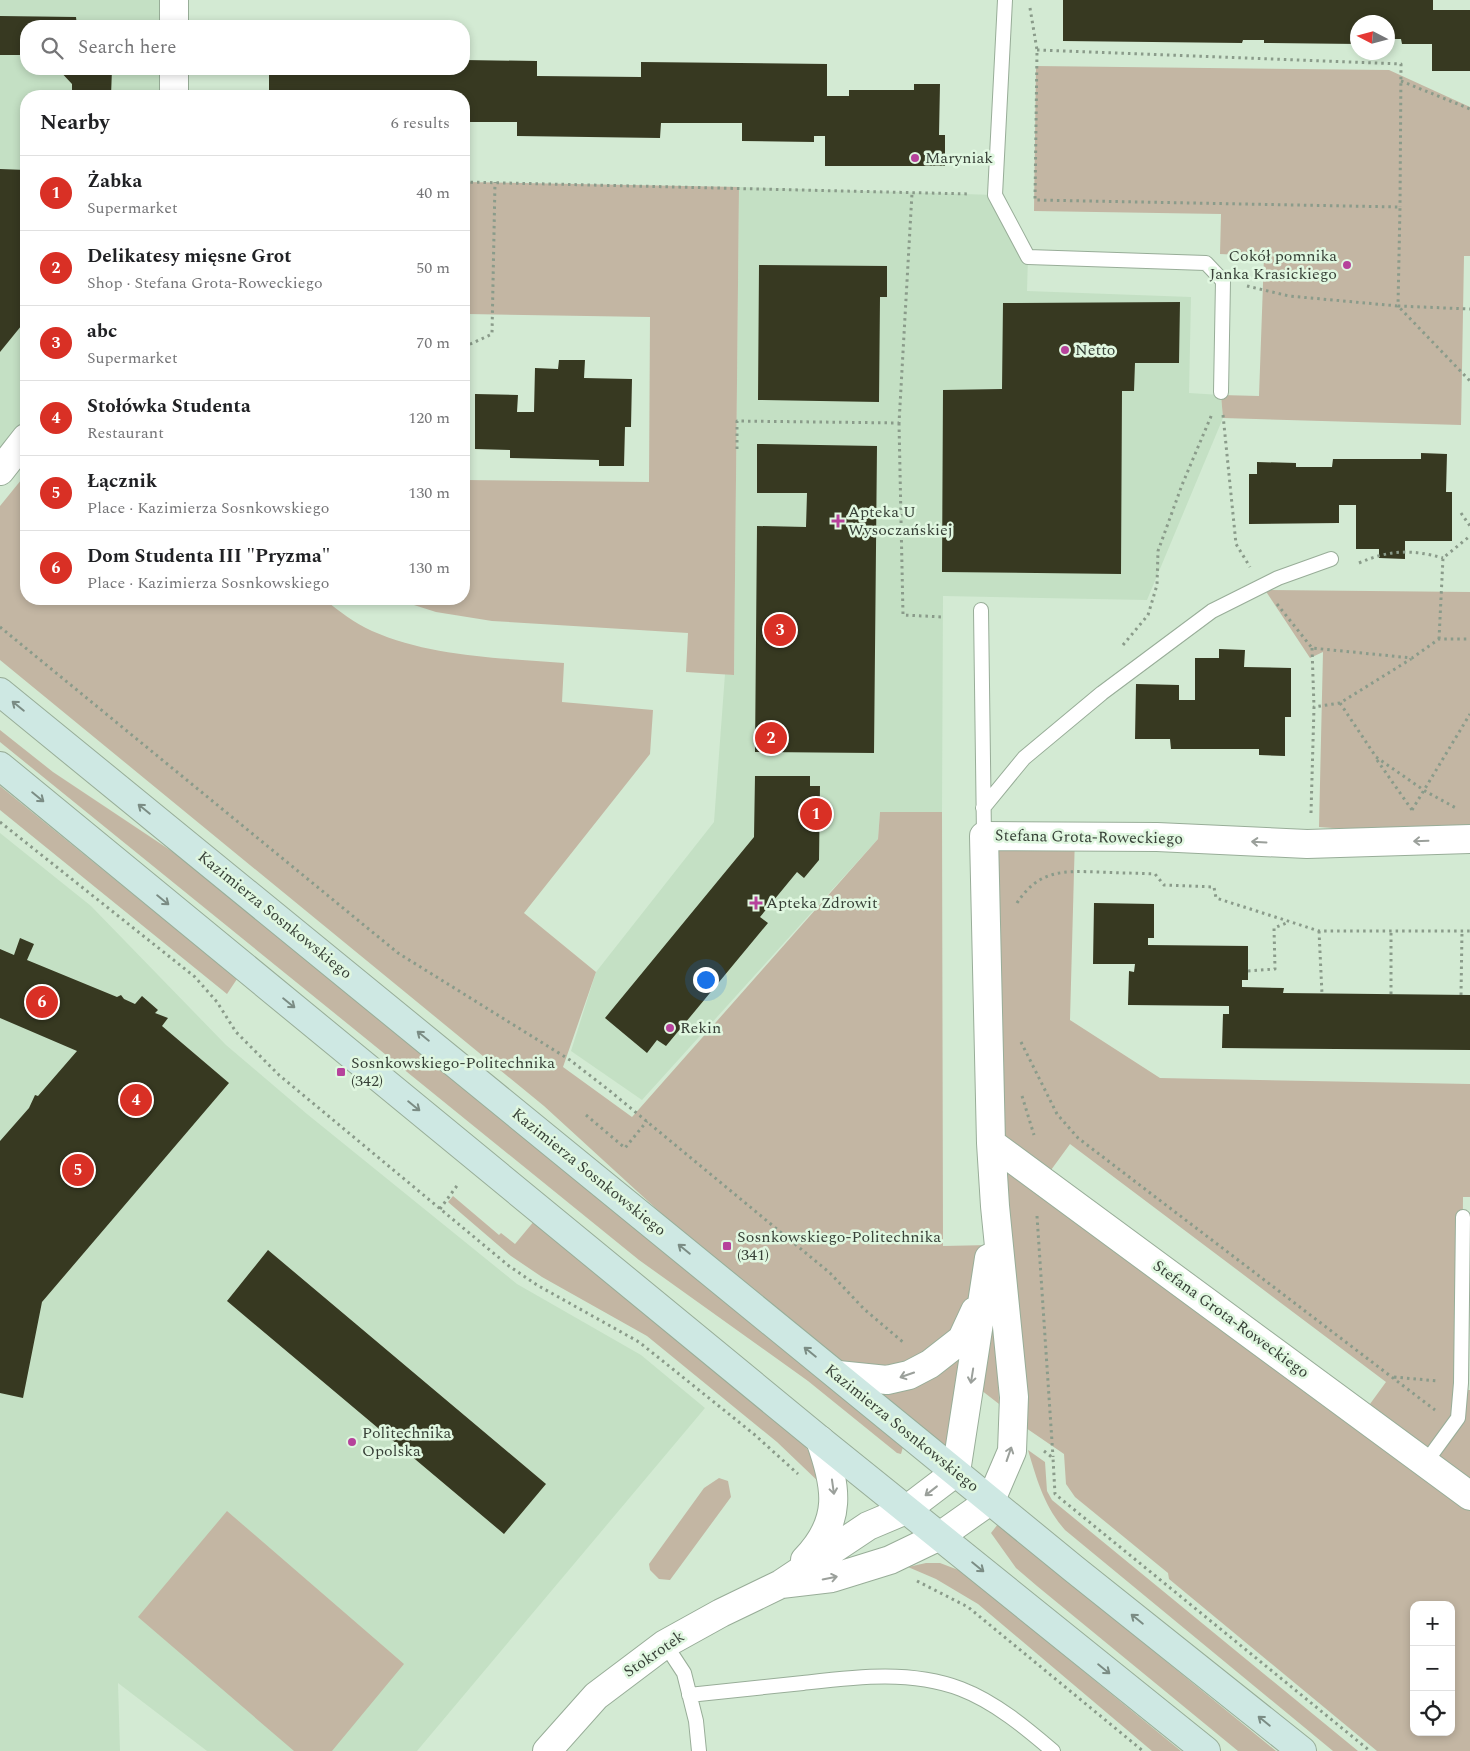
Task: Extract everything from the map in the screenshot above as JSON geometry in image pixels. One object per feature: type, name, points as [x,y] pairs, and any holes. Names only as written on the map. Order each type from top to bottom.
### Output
[{"type":"street","points":[[174,0],[174,20]]},
{"type":"street","points":[[174,75],[174,90]]},
{"type":"street","points":[[0,471],[20,446]]},
{"type":"street","name":"Kazimierza Sosnkowskiego","points":[[0,692],[1082,1575],[1302,1751]]},
{"type":"street","points":[[0,766],[820,1440],[1206,1751]]},
{"type":"street","name":"Stefana Grota-Roweckiego","points":[[991,1500],[1012,1451],[1014,1397],[995,1206],[991,1143],[984,836],[1157,837],[1308,844],[1470,839]]},
{"type":"street","name":"Stefana Grota-Roweckiego","points":[[991,1143],[1470,1496]]},
{"type":"street","name":"Stefana Grota-Roweckiego","points":[[956,1472],[985,1291],[995,1206]]},
{"type":"street","name":"Stefana Grota-Roweckiego","points":[[838,1375],[887,1380],[909,1376],[930,1364],[962,1339],[985,1291]]},
{"type":"street","name":"Stokrotek","points":[[781,1584],[822,1540],[831,1517],[835,1491],[830,1467],[820,1440]]},
{"type":"street","points":[[906,1510],[956,1472]]},
{"type":"street","name":"Kazimierza Sosnkowskiego","points":[[940,1536],[991,1500]]},
{"type":"street","name":"Stokrotek","points":[[546,1751],[596,1696],[665,1644],[721,1613],[781,1584],[868,1526],[906,1510]]},
{"type":"street","name":"Stokrotek","points":[[781,1584],[832,1578],[890,1560],[940,1536]]},
{"type":"lane","points":[[1005,0],[995,195],[1028,257],[1206,263],[1224,281],[1221,392]]},
{"type":"lane","points":[[983,808],[1024,758],[1102,693],[1212,611],[1278,578],[1331,559]]},
{"type":"lane","points":[[981,610],[984,836]]},
{"type":"lane","points":[[1426,1462],[1458,1418],[1461,1383],[1463,1217]]},
{"type":"lane","points":[[665,1644],[684,1673],[696,1721],[699,1751]]},
{"type":"lane","points":[[689,1695],[869,1676],[900,1676],[930,1681],[962,1690],[990,1704],[1029,1731],[1053,1751]]},
{"type":"path","points":[[1029,0],[1037,50],[1035,200],[1400,207]]},
{"type":"path","points":[[1037,50],[1401,64],[1398,306],[1470,381]]},
{"type":"path","points":[[1401,81],[1470,109]]},
{"type":"path","points":[[470,182],[995,195]]},
{"type":"path","points":[[470,345],[492,334],[495,182]]},
{"type":"path","points":[[912,193],[898,423],[903,615],[943,617]]},
{"type":"path","points":[[1224,281],[1289,296],[1398,306],[1470,309]]},
{"type":"path","points":[[1221,392],[1236,544],[1255,575]]},
{"type":"path","points":[[1120,649],[1148,615],[1157,585],[1158,551],[1182,485],[1221,392]]},
{"type":"path","points":[[737,449],[737,421],[898,423]]},
{"type":"path","points":[[1461,514],[1470,526]]},
{"type":"path","points":[[1439,639],[1443,558],[1470,536]]},
{"type":"path","points":[[1358,563],[1379,554],[1405,551],[1443,558]]},
{"type":"path","points":[[1271,597],[1312,648],[1314,707],[1311,818]]},
{"type":"path","points":[[0,627],[398,953],[570,1060],[830,1273],[864,1309],[930,1364]]},
{"type":"path","points":[[1314,707],[1340,703],[1439,639],[1470,639]]},
{"type":"path","points":[[1312,648],[1412,658]]},
{"type":"path","points":[[1340,703],[1412,810]]},
{"type":"path","points":[[1376,757],[1425,791],[1462,812]]},
{"type":"path","points":[[0,822],[195,977],[217,1002],[236,1032],[279,1075],[523,1276],[640,1342],[768,1447],[823,1498],[834,1500]]},
{"type":"path","points":[[1014,909],[1028,888],[1042,878],[1059,872],[1155,874],[1164,886],[1214,887],[1216,898],[1319,931],[1470,931]]},
{"type":"path","points":[[1248,971],[1275,969],[1274,928],[1290,921]]},
{"type":"path","points":[[1319,931],[1322,994]]},
{"type":"path","points":[[1391,994],[1392,931]]},
{"type":"path","points":[[1461,995],[1462,931]]},
{"type":"path","points":[[1019,1053],[1018,1034],[1057,1114],[1078,1138],[1394,1377],[1453,1425]]},
{"type":"path","points":[[1021,1090],[1034,1132],[1034,1174],[1055,1494],[1370,1751]]},
{"type":"path","points":[[586,1115],[625,1148],[647,1122]]},
{"type":"path","points":[[440,1208],[460,1182]]},
{"type":"path","points":[[1394,1377],[1461,1383]]},
{"type":"path","points":[[1014,1429],[1053,1458]]},
{"type":"path","points":[[890,1560],[897,1570],[968,1607],[1143,1751]]},
{"type":"shaded area","points":[[0,0],[174,0],[174,20],[20,20],[20,75],[174,75],[174,90],[20,90],[20,446],[0,471]]},
{"type":"shaded area","points":[[1036,66],[1389,70],[1470,107],[1470,256],[1464,256],[1461,425],[1223,418],[1221,395],[1259,396],[1264,256],[1220,254],[1221,214],[1034,211]]},
{"type":"shaded area","points":[[470,182],[739,187],[734,675],[686,672],[688,633],[492,621],[436,612],[414,605],[470,605],[470,480],[649,482],[650,317],[470,314]]},
{"type":"shaded area","points":[[739,187],[995,195],[1028,257],[1027,291],[1191,297],[1189,393],[1221,395],[1223,418],[1147,600],[943,596],[942,812],[880,812],[878,839],[642,1100],[571,1051],[596,972],[714,822],[725,674],[734,675]]},
{"type":"shaded area","points":[[20,481],[20,605],[332,605],[365,628],[395,640],[418,646],[491,658],[564,663],[562,702],[653,710],[650,754],[524,913],[596,972],[563,1067],[632,1117],[878,839],[880,812],[942,812],[943,1246],[990,1245],[984,836],[1075,835],[1070,1020],[1160,1078],[1470,1084],[1470,1197],[1463,1197],[1461,1390],[1470,1390],[1470,1751],[1377,1751],[1169,1579],[1168,1573],[1075,1497],[1066,1484],[1064,1454],[1026,1428],[997,1312],[999,1404],[981,1390],[956,1472],[838,1375],[544,1106],[0,660],[0,506]],"holes":[[[1070,1144],[1386,1382],[1362,1415],[1043,1181]]]},
{"type":"shaded area","points":[[1265,590],[1470,592],[1470,838],[1319,827],[1323,652],[1310,658]]},
{"type":"shaded area","points":[[0,730],[53,772],[197,868],[903,1447],[901,1454],[897,1453],[808,1381],[639,1260],[0,742]]},
{"type":"shaded area","points":[[0,786],[237,979],[227,994],[0,810]]},
{"type":"shaded area","name":"Politechnika Opolska","points":[[0,833],[91,906],[226,1045],[307,1114],[517,1284],[641,1355],[705,1408],[417,1751],[207,1751],[118,1683],[120,1751],[0,1751]]},
{"type":"shaded area","points":[[453,1196],[499,1235],[501,1233],[515,1244],[535,1220],[800,1439],[815,1460],[822,1485],[777,1442],[647,1336],[542,1277],[511,1256],[448,1202]]},
{"type":"shaded area","points":[[1028,1450],[1045,1462],[1047,1491],[1052,1500],[1358,1751],[1333,1751],[1065,1530],[1046,1502]]},
{"type":"shaded area","points":[[719,1478],[728,1481],[731,1497],[670,1580],[659,1579],[650,1570],[649,1564],[704,1488]]},
{"type":"shaded area","points":[[227,1511],[404,1664],[332,1751],[294,1751],[138,1617]]},
{"type":"shaded area","points":[[998,1524],[1276,1751],[1238,1751],[1016,1568],[991,1533]]},
{"type":"shaded area","points":[[926,1563],[940,1563],[961,1571],[1181,1751],[1152,1751],[978,1604],[936,1579],[908,1567]]},
{"type":"building","points":[[1063,0],[1433,0],[1433,10],[1470,10],[1470,71],[1432,71],[1432,44],[1402,44],[1401,39],[1395,39],[1395,15],[1350,15],[1350,44],[1264,43],[1264,40],[1243,40],[1242,43],[1063,41]]},
{"type":"building","points":[[0,16],[76,17],[76,20],[20,20],[20,55],[0,55]]},
{"type":"building","points":[[470,60],[537,61],[537,76],[641,77],[641,62],[827,64],[827,96],[849,96],[849,90],[914,90],[914,84],[940,84],[939,135],[945,135],[945,166],[825,166],[825,136],[814,136],[814,142],[742,141],[742,123],[661,123],[660,138],[517,136],[517,122],[470,122],[470,90],[269,90],[269,75],[470,75]]},
{"type":"building","points":[[64,75],[112,75],[111,90],[72,90],[72,84]]},
{"type":"building","points":[[0,169],[20,170],[20,327],[0,352]]},
{"type":"building","points":[[759,265],[887,266],[887,297],[880,297],[879,402],[758,400]]},
{"type":"building","points":[[1180,302],[1179,363],[1135,363],[1134,391],[1122,391],[1121,574],[942,572],[943,390],[1002,389],[1003,303]]},
{"type":"building","points":[[559,360],[585,360],[584,378],[632,379],[631,427],[625,427],[624,466],[599,466],[599,460],[510,458],[510,450],[475,449],[475,394],[518,395],[517,412],[534,412],[535,368],[558,369]]},
{"type":"building","points":[[757,444],[877,446],[874,753],[755,752],[757,526],[806,527],[807,493],[757,493]]},
{"type":"building","points":[[1421,453],[1447,454],[1446,492],[1452,492],[1452,541],[1405,541],[1405,559],[1379,558],[1379,549],[1356,549],[1356,505],[1339,505],[1339,523],[1249,524],[1249,474],[1257,474],[1257,462],[1296,463],[1296,467],[1332,467],[1333,459],[1421,459]]},
{"type":"building","points":[[1219,649],[1245,650],[1244,667],[1291,668],[1291,717],[1285,717],[1285,756],[1259,755],[1259,749],[1171,749],[1170,739],[1135,739],[1136,684],[1179,685],[1179,700],[1195,700],[1195,658],[1219,658]]},
{"type":"building","points":[[755,776],[810,776],[810,786],[820,786],[819,860],[804,878],[797,872],[760,917],[768,923],[666,1046],[657,1040],[647,1053],[605,1018],[754,837]]},
{"type":"building","points":[[1094,903],[1154,904],[1154,938],[1148,938],[1148,945],[1248,946],[1248,980],[1242,980],[1242,987],[1284,988],[1283,993],[1470,995],[1470,1050],[1222,1048],[1223,1014],[1229,1014],[1229,1006],[1128,1005],[1129,971],[1134,972],[1135,964],[1093,964]]},
{"type":"building","points":[[20,938],[34,944],[27,960],[117,997],[121,995],[124,999],[135,1004],[142,996],[158,1010],[155,1013],[168,1018],[162,1026],[229,1083],[42,1302],[23,1398],[0,1393],[0,1141],[29,1108],[35,1095],[38,1096],[77,1051],[0,1018],[0,949],[14,955]]},
{"type":"building","points":[[268,1250],[546,1484],[504,1534],[227,1301]]},
{"type":"place","name":"Maryniak","points":[[915,158]]},
{"type":"place","name":"Cokół pomnika Janka Krasickiego","points":[[1347,265]]},
{"type":"place","name":"Netto","points":[[1065,350]]},
{"type":"place","name":"Apteka U Wysoczańskiej","points":[[838,521]]},
{"type":"place","name":"abc","points":[[780,630]]},
{"type":"place","name":"Delikatesy mięsne Grot","points":[[771,738]]},
{"type":"place","name":"Żabka","points":[[816,814]]},
{"type":"place","name":"Apteka Zdrowit","points":[[756,903]]},
{"type":"place","name":"Dom Studenta III \"Pryzma\"","points":[[42,1002]]},
{"type":"place","name":"Rekin","points":[[670,1028]]},
{"type":"place","name":"Sosnkowskiego-Politechnika (342)","points":[[341,1072]]},
{"type":"place","name":"Stołówka Studenta","points":[[136,1100]]},
{"type":"place","name":"Łącznik","points":[[78,1170]]},
{"type":"place","name":"Sosnkowskiego-Politechnika (341)","points":[[727,1246]]},
{"type":"place","name":"Politechnika Opolska","points":[[352,1442]]}]
